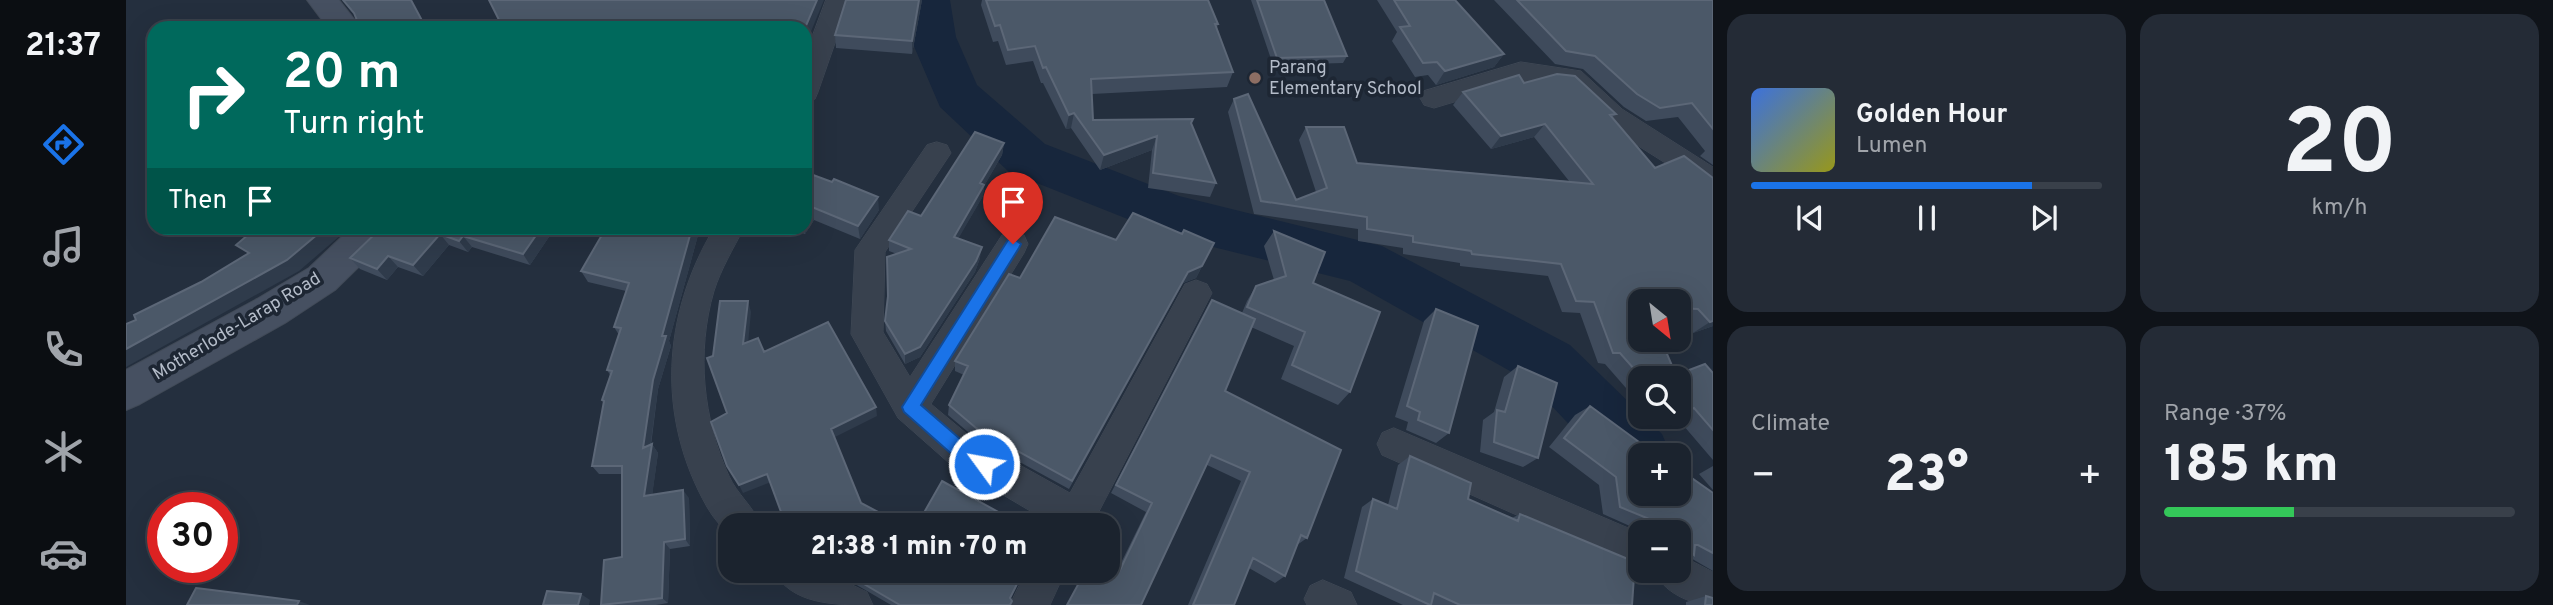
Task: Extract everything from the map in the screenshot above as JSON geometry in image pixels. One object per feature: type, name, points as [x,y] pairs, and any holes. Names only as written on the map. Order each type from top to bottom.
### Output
[{"type":"street","points":[[322,0],[339,21]]},
{"type":"street","points":[[812,72],[838,0]]},
{"type":"street","points":[[1434,98],[1512,64],[1572,78],[1612,117],[1688,163],[1713,183]]},
{"type":"street","points":[[937,153],[870,250],[867,334],[910,407],[961,451],[1061,513]]},
{"type":"street","name":"Motherlode-Larap Road","points":[[126,391],[271,311],[322,279],[367,235]]},
{"type":"street","points":[[724,235],[694,300],[686,358],[693,425],[718,493],[734,513]]},
{"type":"street","points":[[910,407],[1013,244]]},
{"type":"street","points":[[1078,513],[1196,293]]},
{"type":"street","points":[[1394,444],[1628,547]]},
{"type":"street","points":[[1691,581],[1713,593]]},
{"type":"street","points":[[807,583],[854,605]]},
{"type":"street","points":[[1029,605],[1041,583]]},
{"type":"building","points":[[343,0],[411,0],[422,21],[357,21]]},
{"type":"building","points":[[489,0],[817,0],[808,21],[500,21]]},
{"type":"building","points":[[846,0],[919,0],[912,41],[835,35]]},
{"type":"building","points":[[986,0],[1208,0],[1233,72],[1091,79],[1093,120],[1193,119],[1191,123],[1216,183],[1153,173],[1157,136],[1104,155],[1074,113],[1069,115],[1046,67],[1043,68],[1035,46],[1008,50],[1000,25],[995,26]]},
{"type":"building","points":[[1257,0],[1324,0],[1347,56],[1277,58]]},
{"type":"building","points":[[1394,0],[1455,0],[1504,54],[1445,71],[1437,62],[1423,63],[1400,27],[1410,26]]},
{"type":"building","points":[[1517,0],[1713,0],[1713,129],[1692,103],[1660,108],[1637,94],[1595,56],[1566,51]]},
{"type":"building","points":[[1557,74],[1575,76],[1616,114],[1610,115],[1655,168],[1684,156],[1713,178],[1713,321],[1710,322],[1698,309],[1691,309],[1691,289],[1628,289],[1628,352],[1666,352],[1672,366],[1631,366],[1620,353],[1613,353],[1594,302],[1576,301],[1561,264],[1472,254],[1471,251],[1413,242],[1413,236],[1367,229],[1367,217],[1261,201],[1234,99],[1248,94],[1296,200],[1327,188],[1306,127],[1344,127],[1357,163],[1593,184],[1545,124],[1501,136],[1463,92],[1519,75],[1524,83]]},
{"type":"building","points":[[975,132],[1004,143],[980,183],[984,185],[954,237],[982,247],[976,261],[920,347],[905,354],[885,321],[888,296],[887,257],[911,249],[889,240],[908,211],[921,216]]},
{"type":"building","points":[[812,175],[832,182],[834,179],[878,197],[858,226],[812,207]]},
{"type":"building","points":[[1133,213],[1182,234],[1184,230],[1214,243],[1202,266],[1188,272],[1072,481],[976,428],[949,405],[968,366],[955,361],[1009,274],[1020,278],[1055,217],[1116,240]]},
{"type":"building","points":[[1274,231],[1325,252],[1313,283],[1380,312],[1350,392],[1292,365],[1305,332],[1247,307],[1256,286],[1286,276]]},
{"type":"building","points":[[248,235],[317,235],[287,260],[126,349],[126,324],[136,320],[134,315],[201,282],[249,253],[236,245]]},
{"type":"building","points":[[374,235],[439,235],[413,265],[388,256],[377,269],[350,258]]},
{"type":"building","points":[[443,235],[536,235],[523,254],[463,236],[459,241]]},
{"type":"building","points":[[602,235],[690,235],[662,336],[666,336],[653,380],[643,448],[652,444],[644,496],[683,490],[685,539],[664,542],[662,598],[601,605],[604,560],[622,557],[622,466],[592,466],[604,401],[602,400],[612,371],[607,370],[621,328],[614,327],[629,283],[581,271]]},
{"type":"building","points":[[1212,300],[1255,319],[1225,391],[1341,450],[1307,538],[1301,535],[1285,576],[1253,558],[1234,605],[1193,605],[1250,472],[1211,455],[1141,605],[1067,605],[1079,583],[1120,583],[1120,570],[1152,503],[1116,485]]},
{"type":"building","points":[[720,301],[748,301],[743,344],[758,338],[764,352],[828,322],[876,407],[831,429],[861,503],[880,513],[781,513],[767,474],[739,485],[727,466],[711,422],[727,413],[707,358],[713,356]]},
{"type":"building","points":[[1436,309],[1478,326],[1449,433],[1418,420],[1420,412],[1407,406]]},
{"type":"building","points":[[1705,364],[1713,373],[1713,430],[1694,408],[1691,409],[1691,369]]},
{"type":"building","points":[[1518,366],[1557,383],[1538,458],[1494,442],[1497,410],[1505,412]]},
{"type":"building","points":[[1590,406],[1640,443],[1628,443],[1628,506],[1691,506],[1693,479],[1713,493],[1713,553],[1698,545],[1695,545],[1694,555],[1691,553],[1691,520],[1652,520],[1620,507],[1616,477],[1564,438]]},
{"type":"building","points":[[1410,456],[1471,483],[1468,499],[1518,521],[1520,514],[1628,559],[1628,583],[1634,583],[1632,605],[1460,605],[1434,593],[1430,605],[1356,571],[1373,499],[1397,509]]},
{"type":"building","points":[[942,481],[1000,513],[924,513]]},
{"type":"building","points":[[862,583],[1018,583],[1010,598],[1010,605],[900,605]]},
{"type":"building","points":[[196,588],[299,601],[297,605],[187,605]]},
{"type":"building","points":[[547,591],[581,594],[578,605],[543,605]]},
{"type":"building","points":[[1706,596],[1713,598],[1713,605],[1705,605]]},
{"type":"waterway","points":[[928,0],[933,37],[957,95],[1027,158],[1173,216],[1363,262],[1549,363],[1628,443]]},
{"type":"place","name":"Parang Elementary School","points":[[1255,78]]},
{"type":"route","points":[[984,464],[961,451],[910,407],[1013,244]]}]
